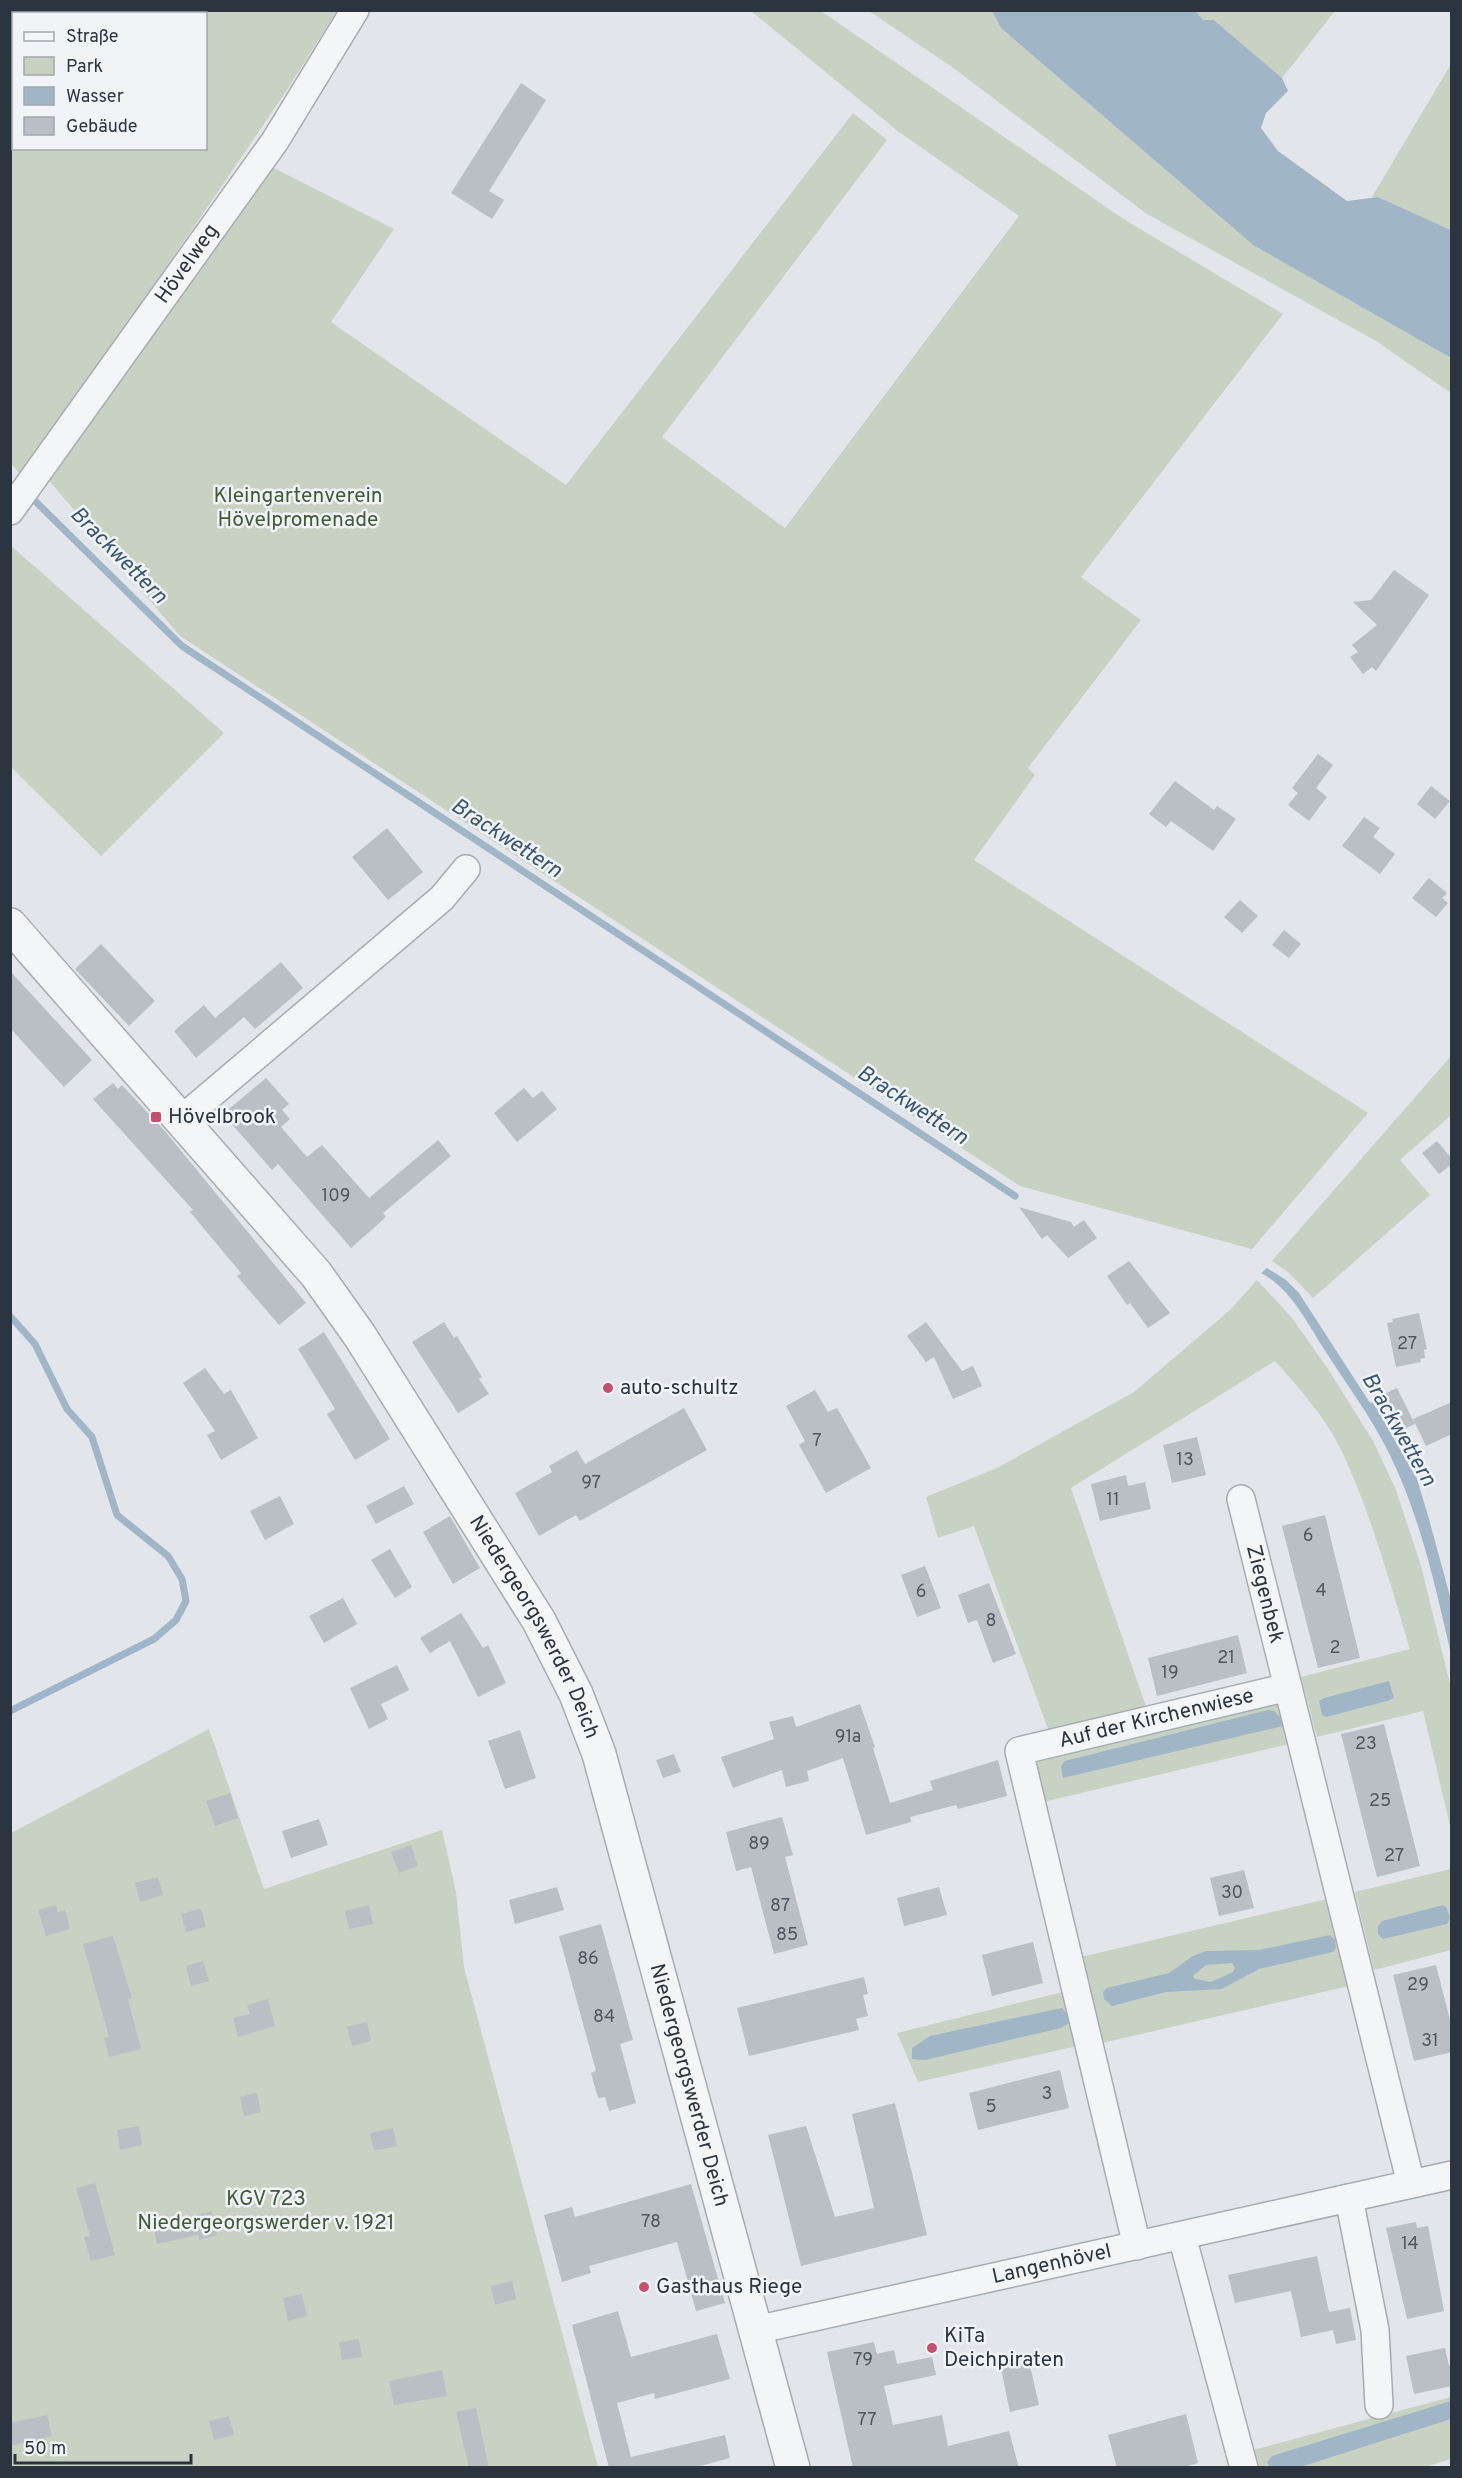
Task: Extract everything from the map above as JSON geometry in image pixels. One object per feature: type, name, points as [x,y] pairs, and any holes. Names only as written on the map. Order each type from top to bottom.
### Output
[{"type":"street","name":"Hövelweg","points":[[15,505],[275,141],[355,10]]},
{"type":"street","points":[[182,1119],[442,898],[466,869]]},
{"type":"street","name":"Niedergeorgswerder Deich","points":[[10,925],[316,1274],[360,1335],[539,1621],[576,1694],[599,1754],[793,2468]]},
{"type":"street","name":"Ziegenbek","points":[[1240,1499],[1288,1687]]},
{"type":"street","points":[[1288,1687],[1412,2184]]},
{"type":"street","name":"Auf der Kirchenwiese","points":[[1137,2246],[1019,1751],[1288,1687]]},
{"type":"street","name":"Langenhövel","points":[[756,2330],[1452,2175]]},
{"type":"street","points":[[1348,2199],[1375,2330],[1379,2405]]},
{"type":"street","points":[[1182,2236],[1244,2468]]},
{"type":"green space","points":[[10,11],[337,11],[283,96],[23,478],[10,462]]},
{"type":"green space","name":"Kleingartenverein Hövelpromenade","points":[[751,11],[821,11],[1125,220],[1283,314],[1081,577],[1141,620],[1028,768],[1035,775],[974,860],[1368,1113],[1252,1249],[1020,1186],[180,636],[47,478],[272,167],[394,229],[331,322],[566,485],[853,113],[887,140],[662,437],[785,528],[1019,216],[899,132]]},
{"type":"green space","points":[[869,11],[992,11],[1001,28],[1253,245],[1451,358],[1451,393],[1376,341],[1147,214],[952,67]]},
{"type":"green space","points":[[1195,11],[1335,11],[1282,78],[1214,20],[1203,20]]},
{"type":"green space","points":[[1451,64],[1451,230],[1378,197],[1372,197]]},
{"type":"green space","points":[[10,545],[224,733],[101,856],[11,767]]},
{"type":"green space","points":[[1451,1056],[1451,1115],[1400,1160],[1430,1195],[1313,1298],[1288,1272],[1272,1261]]},
{"type":"green space","points":[[1257,1280],[1292,1318],[1328,1369],[1373,1441],[1396,1490],[1421,1566],[1451,1688],[1451,1830],[1423,1711],[1317,1737],[1301,1677],[1410,1649],[1372,1526],[1337,1441],[1321,1417],[1275,1361],[1071,1488],[1146,1707],[1048,1729],[974,1526],[938,1538],[926,1497],[999,1467],[1134,1392],[1230,1310]]},
{"type":"green space","points":[[1277,1699],[1289,1744],[1043,1802],[1033,1759]]},
{"type":"green space","name":"KGV 723 Niedergeorgswerder v. 1921","points":[[209,1729],[264,1889],[442,1830],[456,1892],[464,1967],[598,2467],[11,2468],[11,1833]]},
{"type":"green space","points":[[1451,1869],[1451,1950],[1374,1970],[1355,1892]]},
{"type":"green space","points":[[1327,1899],[1349,1986],[1102,2043],[1081,1957]]},
{"type":"green space","points":[[1063,1992],[1077,2046],[918,2082],[897,2033]]},
{"type":"green space","points":[[1451,2397],[1451,2459],[1424,2467],[1258,2467],[1253,2450]]},
{"type":"water","points":[[1195,10],[1203,20],[1214,20],[1282,78],[1288,91],[1266,113],[1261,128],[1278,151],[1347,201],[1378,197],[1451,230],[1451,358],[1253,245],[1001,28],[992,11]]},
{"type":"water","points":[[1267,1268],[1286,1280],[1299,1293],[1370,1403],[1373,1402],[1417,1479],[1451,1600],[1451,1654],[1424,1544],[1394,1464],[1368,1415],[1297,1307],[1281,1288],[1261,1273]]},
{"type":"water","points":[[1389,1681],[1394,1698],[1326,1717],[1322,1715],[1319,1701],[1324,1698]]},
{"type":"water","points":[[1268,1710],[1274,1711],[1280,1717],[1283,1726],[1063,1778],[1061,1766],[1065,1761]]},
{"type":"water","points":[[1443,1905],[1447,1908],[1450,1918],[1447,1924],[1383,1939],[1378,1934],[1378,1926],[1382,1921]]},
{"type":"water","points":[[1330,1935],[1335,1940],[1336,1948],[1333,1952],[1259,1969],[1222,1989],[1166,1992],[1112,2006],[1104,1999],[1103,1992],[1107,1988],[1169,1973],[1193,1956],[1206,1951],[1259,1950]],"holes":[[[1232,1963],[1235,1968],[1233,1972],[1211,1982],[1195,1979],[1193,1976],[1206,1965]]]},
{"type":"water","points":[[1062,2008],[1069,2016],[1069,2023],[1061,2028],[925,2060],[912,2059],[912,2048],[930,2036]]},
{"type":"water","points":[[1451,2401],[1451,2419],[1300,2467],[1270,2467],[1267,2462],[1272,2456]]},
{"type":"building","points":[[521,83],[546,100],[489,191],[504,200],[492,219],[451,193]]},
{"type":"building","points":[[1394,570],[1429,595],[1376,671],[1372,667],[1363,674],[1350,657],[1358,652],[1352,645],[1377,625],[1353,602],[1371,600]]},
{"type":"building","points":[[1318,754],[1333,765],[1316,788],[1327,797],[1309,821],[1288,805],[1298,793],[1292,788]]},
{"type":"building","points":[[1175,781],[1214,810],[1217,806],[1236,819],[1213,851],[1171,821],[1166,827],[1149,814]]},
{"type":"building","points":[[1431,786],[1450,801],[1435,819],[1417,804]]},
{"type":"building","points":[[1364,817],[1380,828],[1373,837],[1395,854],[1380,874],[1342,846]]},
{"type":"building","points":[[387,828],[423,872],[388,900],[352,857]]},
{"type":"building","points":[[1429,878],[1447,893],[1442,898],[1448,903],[1436,917],[1412,898]]},
{"type":"building","points":[[1240,900],[1258,916],[1242,933],[1224,917]]},
{"type":"building","points":[[1284,930],[1301,944],[1289,958],[1272,945]]},
{"type":"building","points":[[101,944],[155,1001],[129,1026],[75,969]]},
{"type":"building","points":[[281,962],[303,988],[255,1029],[244,1017],[196,1058],[174,1031],[204,1005],[215,1018]]},
{"type":"building","points":[[10,971],[92,1060],[64,1087],[10,1028]]},
{"type":"building","points":[[266,1078],[289,1104],[282,1110],[290,1119],[281,1127],[307,1157],[322,1145],[369,1198],[438,1140],[451,1156],[383,1213],[386,1217],[351,1248],[278,1164],[272,1170],[223,1114]]},
{"type":"building","points":[[113,1083],[118,1089],[122,1085],[164,1130],[306,1303],[279,1325],[237,1276],[241,1273],[190,1212],[193,1210],[93,1099]]},
{"type":"building","points":[[524,1088],[533,1098],[542,1091],[557,1109],[517,1142],[494,1113]]},
{"type":"building","points":[[1437,1141],[1452,1159],[1452,1164],[1439,1174],[1422,1153]]},
{"type":"building","points":[[1019,1207],[1071,1222],[1074,1227],[1084,1220],[1097,1238],[1068,1258],[1047,1235],[1042,1239]]},
{"type":"building","points":[[1129,1261],[1170,1313],[1148,1328],[1130,1303],[1127,1305],[1107,1276]]},
{"type":"building","points":[[1419,1313],[1427,1349],[1424,1350],[1425,1358],[1420,1359],[1421,1362],[1396,1367],[1387,1323],[1393,1322],[1392,1319]]},
{"type":"building","points":[[444,1322],[454,1338],[457,1336],[482,1377],[479,1379],[489,1394],[458,1413],[412,1342]]},
{"type":"building","points":[[926,1322],[962,1371],[973,1366],[982,1386],[953,1399],[934,1357],[926,1362],[907,1336]]},
{"type":"building","points":[[324,1332],[390,1439],[355,1460],[327,1414],[335,1409],[298,1349]]},
{"type":"building","points":[[205,1368],[224,1394],[231,1390],[258,1438],[221,1460],[207,1435],[215,1431],[183,1383]]},
{"type":"building","points":[[1397,1388],[1415,1424],[1398,1432],[1380,1396]]},
{"type":"building","points":[[815,1390],[828,1412],[837,1408],[871,1468],[826,1493],[799,1445],[805,1441],[786,1406]]},
{"type":"building","points":[[1452,1402],[1452,1434],[1426,1446],[1413,1419]]},
{"type":"building","points":[[684,1408],[707,1450],[580,1521],[576,1515],[539,1536],[515,1493],[552,1472],[549,1466],[577,1450],[585,1464]]},
{"type":"building","points":[[1197,1437],[1206,1475],[1172,1483],[1163,1445]]},
{"type":"building","points":[[1126,1475],[1128,1486],[1145,1482],[1151,1509],[1100,1521],[1091,1484]]},
{"type":"building","points":[[404,1486],[414,1504],[376,1524],[366,1506]]},
{"type":"building","points":[[280,1496],[294,1524],[265,1540],[250,1511]]},
{"type":"building","points":[[1325,1515],[1360,1658],[1318,1668],[1282,1526]]},
{"type":"building","points":[[450,1516],[480,1568],[453,1584],[423,1532]]},
{"type":"building","points":[[390,1549],[412,1587],[395,1598],[371,1560]]},
{"type":"building","points":[[925,1566],[941,1608],[917,1617],[901,1575]]},
{"type":"building","points":[[989,1583],[1016,1654],[993,1663],[977,1620],[968,1623],[958,1595]]},
{"type":"building","points":[[343,1598],[357,1624],[324,1643],[309,1616]]},
{"type":"building","points":[[461,1613],[483,1648],[488,1645],[506,1683],[478,1697],[450,1641],[430,1653],[420,1638]]},
{"type":"building","points":[[1238,1635],[1247,1673],[1157,1696],[1148,1658]]},
{"type":"building","points":[[397,1665],[409,1690],[381,1704],[388,1719],[369,1729],[350,1688]]},
{"type":"building","points":[[860,1704],[875,1747],[873,1748],[890,1803],[933,1790],[930,1781],[998,1760],[1007,1796],[958,1809],[956,1805],[910,1817],[911,1822],[866,1835],[843,1758],[807,1771],[809,1781],[786,1787],[782,1770],[733,1788],[721,1757],[774,1739],[769,1722],[793,1716],[796,1727]]},
{"type":"building","points":[[1384,1724],[1420,1866],[1377,1877],[1341,1734]]},
{"type":"building","points":[[520,1730],[536,1778],[505,1789],[488,1741]]},
{"type":"building","points":[[674,1754],[681,1772],[663,1778],[656,1760]]},
{"type":"building","points":[[230,1793],[238,1818],[215,1826],[206,1801]]},
{"type":"building","points":[[782,1817],[793,1855],[785,1857],[808,1945],[774,1954],[751,1867],[736,1871],[726,1832]]},
{"type":"building","points":[[319,1819],[328,1845],[291,1858],[282,1831]]},
{"type":"building","points":[[411,1845],[418,1866],[399,1873],[391,1852]]},
{"type":"building","points":[[1244,1870],[1254,1908],[1219,1916],[1210,1878]]},
{"type":"building","points":[[158,1877],[163,1895],[140,1902],[135,1883]]},
{"type":"building","points":[[557,1887],[564,1910],[515,1924],[509,1900]]},
{"type":"building","points":[[939,1887],[947,1915],[904,1926],[897,1898]]},
{"type":"building","points":[[56,1905],[58,1912],[65,1910],[70,1929],[46,1936],[38,1910]]},
{"type":"building","points":[[369,1905],[373,1924],[349,1929],[345,1911]]},
{"type":"building","points":[[201,1909],[206,1927],[186,1932],[181,1914]]},
{"type":"building","points":[[601,1924],[633,2040],[620,2044],[636,2103],[609,2111],[605,2097],[598,2098],[591,2073],[596,2071],[559,1936]]},
{"type":"building","points":[[113,1936],[132,1998],[128,1999],[141,2049],[109,2057],[104,2038],[109,2037],[83,1944]]},
{"type":"building","points":[[1033,1942],[1043,1983],[992,1996],[982,1955]]},
{"type":"building","points":[[203,1961],[209,1981],[191,1986],[186,1966]]},
{"type":"building","points":[[1436,1965],[1452,2028],[1452,2052],[1414,2061],[1393,1975]]},
{"type":"building","points":[[864,1977],[868,1994],[863,1995],[868,2016],[856,2019],[859,2030],[749,2056],[737,2008]]},
{"type":"building","points":[[268,1999],[275,2026],[238,2037],[233,2018],[250,2014],[247,2005]]},
{"type":"building","points":[[367,2022],[371,2041],[352,2046],[347,2027]]},
{"type":"building","points":[[1060,2070],[1069,2108],[978,2130],[969,2093]]},
{"type":"building","points":[[257,2093],[261,2112],[244,2116],[240,2097]]},
{"type":"building","points":[[895,2103],[927,2235],[801,2266],[768,2135],[806,2126],[835,2217],[874,2208],[852,2114]]},
{"type":"building","points":[[139,2126],[142,2145],[120,2150],[117,2130]]},
{"type":"building","points":[[393,2128],[397,2146],[374,2151],[370,2133]]},
{"type":"building","points":[[95,2183],[115,2255],[91,2261],[84,2237],[90,2236],[76,2188]]},
{"type":"building","points":[[691,2184],[725,2303],[696,2311],[677,2242],[589,2266],[591,2273],[562,2282],[544,2215],[572,2207],[575,2217]]},
{"type":"building","points":[[211,2211],[217,2235],[199,2240],[198,2235],[157,2244],[154,2228]]},
{"type":"building","points":[[1416,2222],[1417,2228],[1428,2226],[1444,2311],[1407,2319],[1386,2228]]},
{"type":"building","points":[[1317,2256],[1329,2312],[1350,2308],[1356,2340],[1336,2344],[1333,2330],[1301,2337],[1291,2291],[1235,2303],[1228,2275]]},
{"type":"building","points":[[512,2281],[516,2299],[495,2305],[491,2286]]},
{"type":"building","points":[[302,2294],[307,2316],[288,2321],[283,2298]]},
{"type":"building","points":[[618,2311],[631,2357],[717,2334],[730,2379],[655,2399],[654,2393],[617,2403],[631,2457],[725,2435],[730,2458],[693,2468],[609,2468],[572,2325]]},
{"type":"building","points":[[359,2339],[362,2357],[342,2360],[339,2342]]},
{"type":"building","points":[[874,2342],[877,2354],[894,2350],[897,2364],[932,2357],[936,2375],[884,2386],[893,2425],[942,2415],[948,2446],[1009,2431],[1019,2468],[853,2468],[827,2352]]},
{"type":"building","points":[[1445,2348],[1449,2366],[1452,2365],[1452,2386],[1414,2394],[1406,2356]]},
{"type":"building","points":[[1028,2357],[1039,2405],[1010,2412],[1000,2364]]},
{"type":"building","points":[[442,2370],[447,2396],[394,2405],[389,2381]]},
{"type":"building","points":[[476,2408],[489,2468],[469,2468],[456,2412]]},
{"type":"building","points":[[1186,2414],[1198,2463],[1180,2468],[1117,2468],[1108,2435]]},
{"type":"building","points":[[47,2415],[52,2436],[10,2446],[10,2423]]},
{"type":"building","points":[[229,2416],[234,2435],[214,2440],[209,2421]]},
{"type":"waterway","name":"Brackwettern","points":[[29,495],[182,646],[1015,1196]]},
{"type":"waterway","points":[[10,1316],[35,1344],[67,1409],[92,1437],[117,1515],[168,1556],[182,1579],[186,1601],[176,1620],[154,1639],[10,1711]]},
{"type":"place","name":"Hövelbrook","points":[[156,1117]]},
{"type":"place","name":"auto-schultz","points":[[608,1388]]},
{"type":"place","name":"Gasthaus Riege","points":[[644,2287]]},
{"type":"place","name":"KiTa Deichpiraten","points":[[932,2348]]}]
